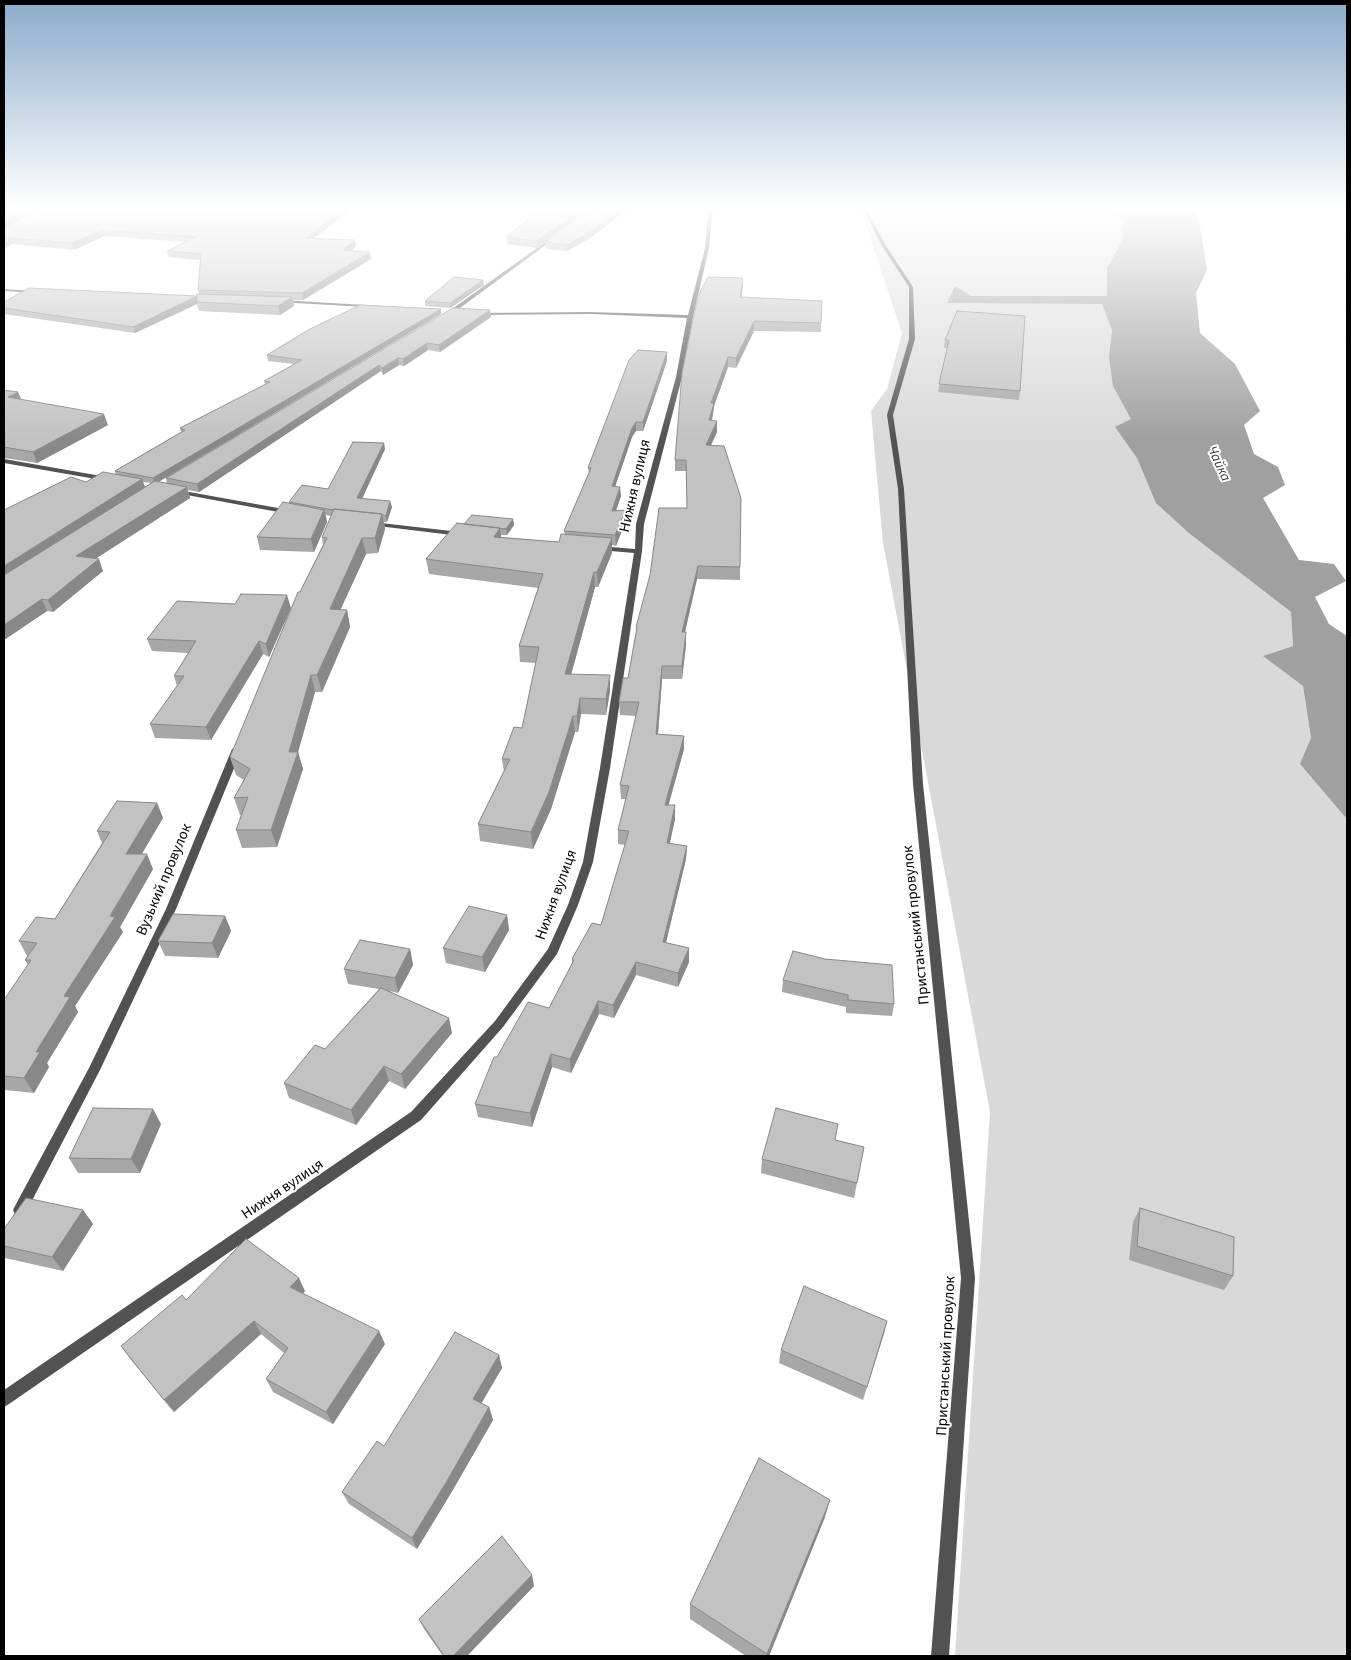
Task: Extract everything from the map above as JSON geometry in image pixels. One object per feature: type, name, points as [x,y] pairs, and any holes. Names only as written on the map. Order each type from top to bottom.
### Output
[{"type":"street","points":[[451,312],[488,285]]},
{"type":"street","name":"Нижня вулиця","points":[[4,1399],[416,1116],[499,1024],[553,952],[573,905],[588,862],[605,768],[638,551],[640,524],[679,377],[698,285]]},
{"type":"street","name":"Пристанський провулок","points":[[910,285],[912,339],[890,415],[901,488],[918,784],[968,1278],[940,1656]]},
{"type":"street","points":[[4,290],[43,292]]},
{"type":"street","points":[[269,301],[422,309]]},
{"type":"street","points":[[442,314],[460,313]]},
{"type":"street","points":[[469,314],[591,313],[690,317]]},
{"type":"street","points":[[4,461],[119,482]]},
{"type":"street","points":[[166,490],[296,513]]},
{"type":"street","points":[[364,523],[471,536]]},
{"type":"street","points":[[588,548],[638,551]]},
{"type":"street","name":"Вузький провулок","points":[[17,1216],[94,1070],[171,909],[243,735]]},
{"type":"shaded area","points":[[886,285],[1169,285],[1190,534],[1291,612],[1293,646],[1264,656],[1303,686],[1311,738],[1347,751],[1347,1656],[955,1656],[990,1112],[883,543],[871,411],[887,389],[902,333]]},
{"type":"water","name":"Чайка","points":[[1107,285],[1200,285],[1196,293],[1200,333],[1235,364],[1260,411],[1244,425],[1254,454],[1278,467],[1285,485],[1263,498],[1299,560],[1334,564],[1346,581],[1315,597],[1329,624],[1347,636],[1347,819],[1300,764],[1311,738],[1303,686],[1263,656],[1293,646],[1291,612],[1190,534],[1156,503],[1137,458],[1115,427],[1131,419],[1113,386],[1109,357],[1112,330],[1102,304],[947,303],[955,286],[971,296],[1107,296]]},
{"type":"building","points":[[198,285],[314,285],[302,293],[198,290]]},
{"type":"building","points":[[444,285],[475,285],[450,303],[425,301]]},
{"type":"building","points":[[704,285],[742,285],[740,297],[822,301],[821,323],[754,321],[736,358],[728,357],[711,403],[714,403],[709,420],[717,421],[706,445],[724,446],[741,498],[740,567],[698,566],[682,632],[686,632],[682,666],[662,666],[656,734],[684,736],[665,805],[675,805],[667,843],[687,846],[663,942],[689,948],[678,973],[636,962],[613,1005],[598,1001],[570,1059],[551,1054],[530,1113],[475,1104],[494,1057],[497,1057],[528,1002],[549,1008],[574,960],[572,959],[592,923],[601,925],[629,831],[618,830],[629,786],[620,785],[639,702],[619,702],[623,678],[628,678],[636,627],[650,575],[659,508],[687,508],[686,460],[675,460],[682,373],[698,296]]},
{"type":"building","points":[[29,288],[197,296],[133,327],[4,308],[4,302]]},
{"type":"building","points":[[197,294],[292,297],[278,306],[197,302]]},
{"type":"building","points":[[360,305],[441,309],[153,478],[115,471],[185,430],[180,428],[270,382],[264,381],[302,360],[267,355],[308,330]]},
{"type":"building","points":[[453,308],[490,310],[439,345],[427,343],[403,359],[398,358],[382,368],[379,365],[197,484],[166,478]]},
{"type":"building","points":[[957,311],[1025,316],[1020,391],[939,384],[949,340],[945,340]]},
{"type":"building","points":[[638,350],[667,352],[643,422],[636,422],[632,428],[612,486],[620,487],[612,511],[626,510],[615,535],[564,531],[591,468],[588,468],[629,360]]},
{"type":"building","points":[[4,390],[18,392],[8,397],[104,414],[33,452],[4,447]]},
{"type":"building","points":[[353,442],[384,443],[357,498],[390,501],[386,516],[382,514],[333,510],[289,502],[302,485],[328,489]]},
{"type":"building","points":[[103,472],[142,479],[4,566],[4,510],[71,477],[86,482]]},
{"type":"building","points":[[155,481],[187,487],[76,556],[99,559],[48,600],[42,599],[4,625],[4,575]]},
{"type":"building","points":[[283,502],[324,510],[311,539],[257,537]]},
{"type":"building","points":[[334,509],[382,514],[375,538],[362,538],[330,609],[347,610],[317,675],[311,675],[289,752],[298,752],[271,830],[236,830],[248,797],[234,798],[250,769],[230,757],[298,592],[300,592],[327,538],[322,537]]},
{"type":"building","points":[[472,515],[513,519],[506,529],[464,524]]},
{"type":"building","points":[[457,523],[500,528],[494,537],[559,542],[561,534],[612,538],[597,572],[594,572],[565,674],[610,675],[606,699],[580,698],[577,716],[573,716],[549,792],[531,832],[478,824],[510,759],[502,759],[514,727],[522,728],[539,647],[519,646],[543,574],[426,559]]},
{"type":"building","points":[[241,594],[287,595],[266,644],[259,641],[206,727],[150,724],[184,676],[174,676],[196,641],[147,639],[177,601],[235,604]]},
{"type":"building","points":[[117,801],[157,803],[126,854],[147,854],[110,916],[115,917],[64,996],[70,997],[36,1052],[40,1052],[24,1078],[4,1076],[4,1000],[31,960],[25,960],[37,943],[19,941],[36,917],[55,919],[110,832],[97,831]]},
{"type":"building","points":[[469,906],[507,915],[482,957],[443,948]]},
{"type":"building","points":[[173,914],[225,916],[212,943],[158,941]]},
{"type":"building","points":[[360,940],[410,949],[395,978],[344,969]]},
{"type":"building","points":[[793,951],[825,959],[892,965],[894,1004],[848,1000],[848,995],[783,980]]},
{"type":"building","points":[[381,988],[449,1018],[401,1074],[384,1066],[351,1110],[284,1083],[315,1045],[325,1049]]},
{"type":"building","points":[[93,1108],[153,1109],[131,1159],[69,1158]]},
{"type":"building","points":[[776,1108],[838,1124],[835,1140],[864,1147],[857,1183],[762,1159]]},
{"type":"building","points":[[26,1198],[83,1210],[52,1257],[4,1246],[4,1229]]},
{"type":"building","points":[[1140,1208],[1234,1237],[1233,1276],[1137,1246]]},
{"type":"building","points":[[246,1239],[299,1278],[290,1287],[379,1331],[326,1412],[266,1379],[288,1348],[254,1321],[164,1400],[121,1346],[182,1295],[186,1300]]},
{"type":"building","points":[[804,1286],[887,1321],[867,1387],[781,1350]]},
{"type":"building","points":[[455,1332],[499,1355],[473,1399],[489,1407],[412,1538],[342,1492],[377,1441],[384,1446]]},
{"type":"building","points":[[759,1458],[830,1500],[767,1654],[690,1604]]},
{"type":"building","points":[[502,1536],[532,1575],[453,1656],[444,1656],[419,1619]]}]
